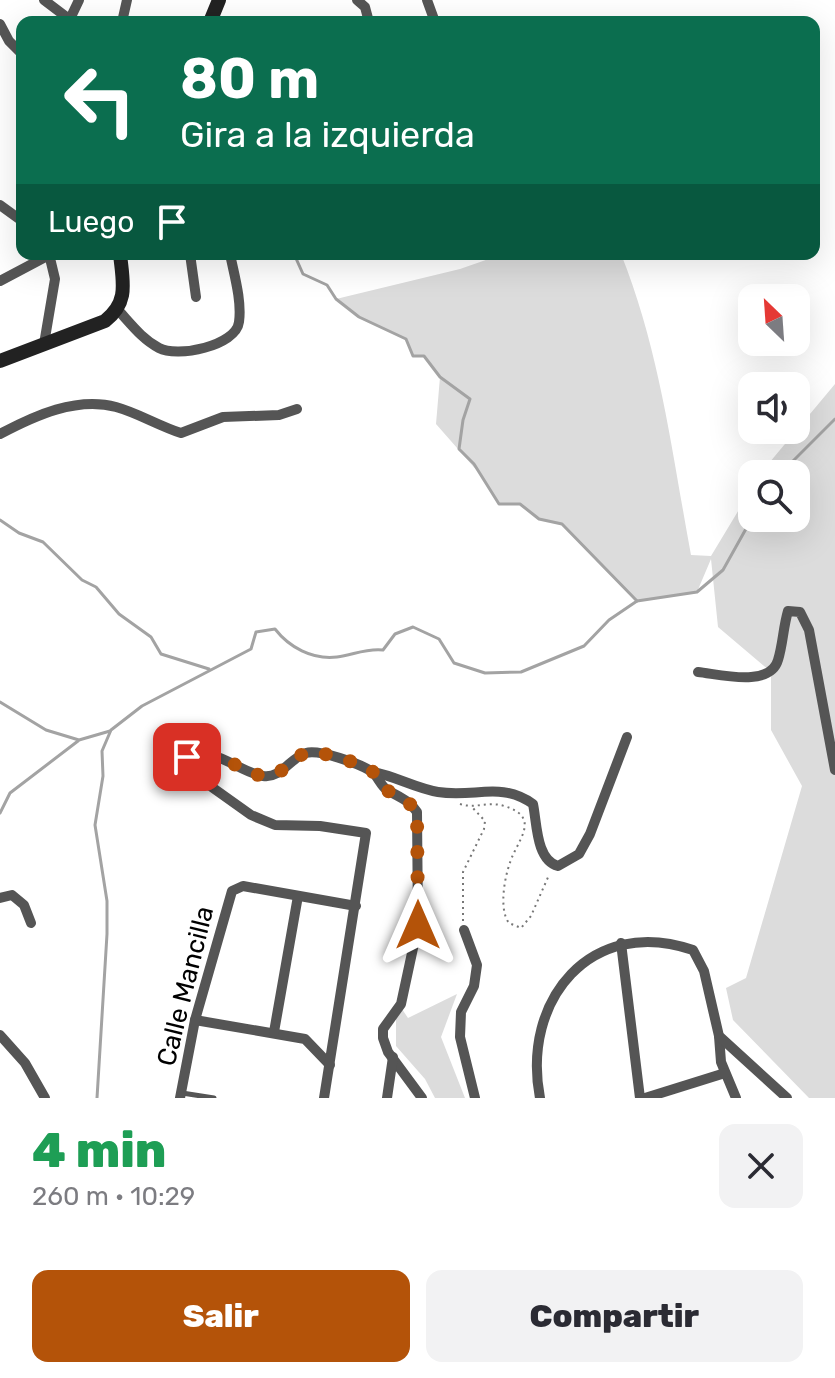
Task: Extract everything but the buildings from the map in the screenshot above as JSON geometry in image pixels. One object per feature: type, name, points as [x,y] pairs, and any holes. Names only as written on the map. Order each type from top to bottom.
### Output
[{"type":"street","points":[[44,0],[65,16]]},
{"type":"street","points":[[0,24],[16,48]]},
{"type":"street","points":[[0,281],[40,260]]},
{"type":"street","points":[[44,344],[55,279],[50,260]]},
{"type":"street","points":[[0,361],[105,321],[118,310],[124,296],[121,260]]},
{"type":"street","points":[[191,260],[196,297]]},
{"type":"street","points":[[118,310],[141,336],[162,351],[205,349],[233,335],[239,323],[231,260]]},
{"type":"street","points":[[0,434],[52,410],[92,404],[115,406],[181,433],[223,417],[279,415],[297,409]]},
{"type":"street","points":[[698,672],[758,677],[771,672],[778,663],[788,611],[800,612],[809,630],[835,770]]},
{"type":"street","points":[[324,1098],[366,833],[320,826],[275,825],[251,815],[185,768],[187,757],[197,753],[221,757],[264,777],[275,774],[306,753],[325,753],[373,772],[442,793],[470,795],[500,789],[518,794],[533,804],[541,850],[546,860],[558,866],[579,854],[590,834],[627,737]]},
{"type":"street","points":[[373,772],[383,787],[411,803],[419,823],[418,925],[401,1004],[383,1029],[384,1044],[422,1098]]},
{"type":"street","name":"Calle Mancilla","points":[[180,1095],[195,1020],[236,887],[298,896]]},
{"type":"street","points":[[0,898],[12,895],[24,905],[31,923]]},
{"type":"street","points":[[274,1032],[298,896],[356,906]]},
{"type":"street","points":[[464,930],[477,965],[474,986],[461,1012],[460,1037],[475,1098]]},
{"type":"street","points":[[540,1098],[535,1064],[543,1025],[561,986],[586,958],[621,943],[669,942],[693,950],[704,971],[725,1073],[736,1098]]},
{"type":"street","points":[[621,943],[643,1098],[725,1073]]},
{"type":"street","points":[[195,1020],[305,1039],[330,1065]]},
{"type":"street","points":[[0,1035],[25,1063],[45,1098]]},
{"type":"street","points":[[719,1036],[787,1098]]},
{"type":"street","points":[[387,1098],[393,1057]]},
{"type":"lane","points":[[180,1095],[214,1098]]},
{"type":"path","points":[[442,793],[453,802],[471,806],[504,805],[519,813],[526,824],[507,877],[503,906],[509,923],[521,928],[531,916],[548,876],[558,866]]},
{"type":"path","points":[[464,930],[461,897],[463,872],[485,821],[471,806]]},
{"type":"shaded area","points":[[486,260],[623,260],[655,365],[691,555],[711,556],[738,511],[738,532],[810,532],[810,460],[772,460],[785,444],[810,444],[810,414],[835,384],[835,1098],[809,1098],[733,1020],[726,988],[746,978],[802,786],[771,730],[771,672],[718,627],[711,559],[697,592],[637,601],[562,524],[539,519],[520,504],[499,504],[479,473],[436,424],[440,377],[424,356],[413,356],[406,339],[359,317],[336,299]]},
{"type":"shaded area","points":[[457,994],[441,1037],[465,1098],[435,1098],[425,1079],[396,1046],[396,1018],[402,1009],[408,1018]]},
{"type":"waterway","points":[[297,260],[303,274],[327,285],[336,299],[359,317],[406,339],[413,356],[424,356],[440,377],[470,399],[459,449],[474,464],[499,504],[520,504],[539,519],[562,524],[637,601]]},
{"type":"waterway","points":[[794,460],[835,419]]},
{"type":"waterway","points":[[0,520],[19,533],[43,542],[82,580],[96,587],[119,614],[151,637],[161,654],[209,669]]},
{"type":"waterway","points":[[97,1098],[107,901],[95,825],[103,776],[102,751],[111,730],[142,706],[251,649],[256,632],[275,629],[302,651],[328,657],[383,650],[395,634],[413,627],[439,639],[454,663],[485,673],[521,672],[584,646],[609,620],[637,601],[697,592],[723,570],[744,532]]},
{"type":"waterway","points":[[0,702],[46,730],[79,740],[110,731]]},
{"type":"waterway","points":[[0,813],[10,793],[78,741]]},
{"type":"route","points":[[187,757],[197,753],[221,757],[264,777],[275,774],[306,753],[325,753],[373,772],[383,787],[411,803],[417,812],[418,925]]}]
